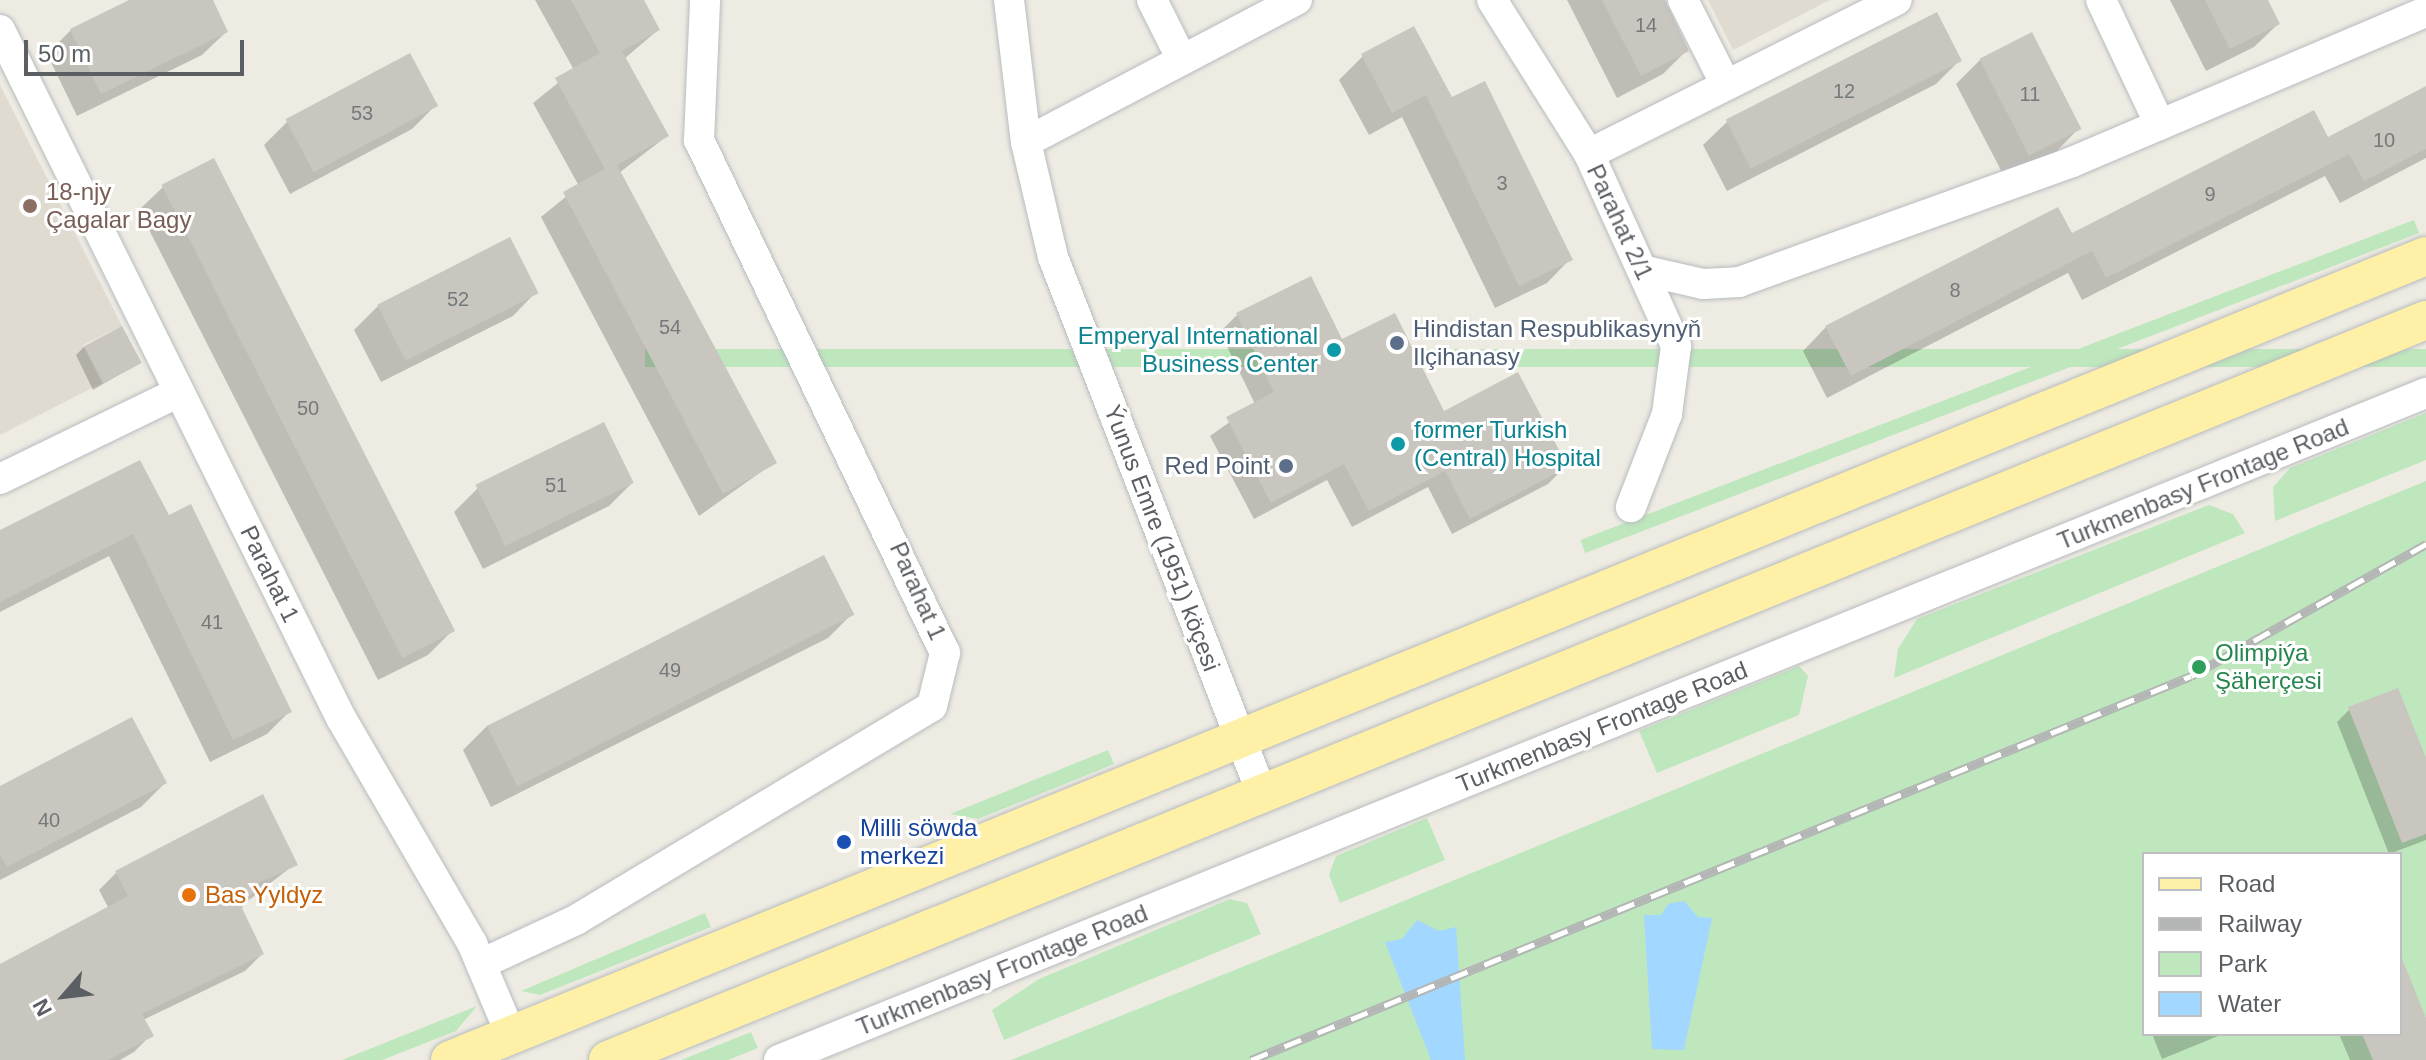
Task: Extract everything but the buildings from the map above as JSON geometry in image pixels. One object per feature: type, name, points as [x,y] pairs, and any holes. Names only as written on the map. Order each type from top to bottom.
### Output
[{"type":"main road","points":[[450,1060],[2426,256]]},
{"type":"main road","points":[[608,1060],[2426,320]]},
{"type":"street","name":"Parahat 1","points":[[481,964],[576,920],[932,706],[942,667],[945,653],[898,544],[699,140],[705,0]]},
{"type":"street","name":"Ýunus Emre (1951) köçesi","points":[[1009,0],[1026,142],[1053,257],[1262,794]]},
{"type":"street","points":[[1152,0],[1182,60]]},
{"type":"street","points":[[1026,142],[1297,0]]},
{"type":"street","name":"Parahat 2/1","points":[[1492,0],[1589,154],[1676,346],[1667,414],[1631,507]]},
{"type":"street","points":[[1683,0],[1726,85]]},
{"type":"street","points":[[1589,154],[1897,0]]},
{"type":"street","points":[[2101,0],[2160,125]]},
{"type":"street","points":[[1642,270],[1703,284],[1739,282],[2160,125],[2426,12]]},
{"type":"street","name":"Parahat 1","points":[[0,30],[341,718],[481,964],[511,1035]]},
{"type":"street","points":[[0,479],[179,392]]},
{"type":"street","name":"Turkmenbasy Frontage Road","points":[[779,1060],[2426,393]]},
{"type":"shaded area","points":[[1708,0],[1830,0],[1733,50]]},
{"type":"shaded area","name":"18-njy Çagalar Bagy","points":[[0,85],[122,326],[83,345],[102,383],[0,435]]},
{"type":"green space","points":[[2414,220],[2419,233],[1585,553],[1580,540]]},
{"type":"green space","points":[[645,349],[2426,349],[2426,367],[645,367]]},
{"type":"green space","points":[[2426,413],[2426,460],[2275,521],[2273,487],[2290,468]]},
{"type":"green space","name":"Olimpiýa Şäherçesi","points":[[2426,481],[2426,1060],[1011,1060],[1267,957]]},
{"type":"green space","points":[[2209,505],[2233,514],[2245,533],[1894,678],[1898,649],[1917,619]]},
{"type":"green space","points":[[1799,666],[1808,676],[1799,715],[1657,773],[1639,731]]},
{"type":"green space","points":[[1108,750],[1114,764],[978,819],[950,814]]},
{"type":"green space","points":[[1427,818],[1445,860],[1340,903],[1329,875],[1336,856]]},
{"type":"green space","points":[[1230,899],[1247,903],[1261,934],[1004,1040],[992,1010],[1039,979]]},
{"type":"green space","points":[[705,913],[711,927],[540,995],[521,991]]},
{"type":"green space","points":[[477,1006],[456,1031],[382,1060],[342,1060]]},
{"type":"green space","points":[[751,1032],[758,1048],[728,1060],[681,1060]]},
{"type":"water","points":[[1684,901],[1698,917],[1712,918],[1684,1050],[1652,1049],[1644,915],[1661,915],[1668,904]]},
{"type":"water","points":[[1417,920],[1439,931],[1456,927],[1465,1060],[1431,1060],[1385,942],[1402,939]]},
{"type":"railway","points":[[1251,1060],[2191,676],[2426,544]]},
{"type":"place","name":"18-njy Çagalar Bagy","points":[[30,206]]},
{"type":"place","name":"Hindistan Respublikasynyň Ilçihanasy","points":[[1397,343]]},
{"type":"place","name":"Emperyal International Business Center","points":[[1334,350]]},
{"type":"place","name":"former Turkish (Central) Hospital","points":[[1398,444]]},
{"type":"place","name":"Red Point","points":[[1286,466]]},
{"type":"place","name":"Olimpiýa Şäherçesi","points":[[2199,667]]},
{"type":"place","name":"Milli söwda merkezi","points":[[844,842]]},
{"type":"place","name":"Bas Yyldyz","points":[[189,895]]}]
